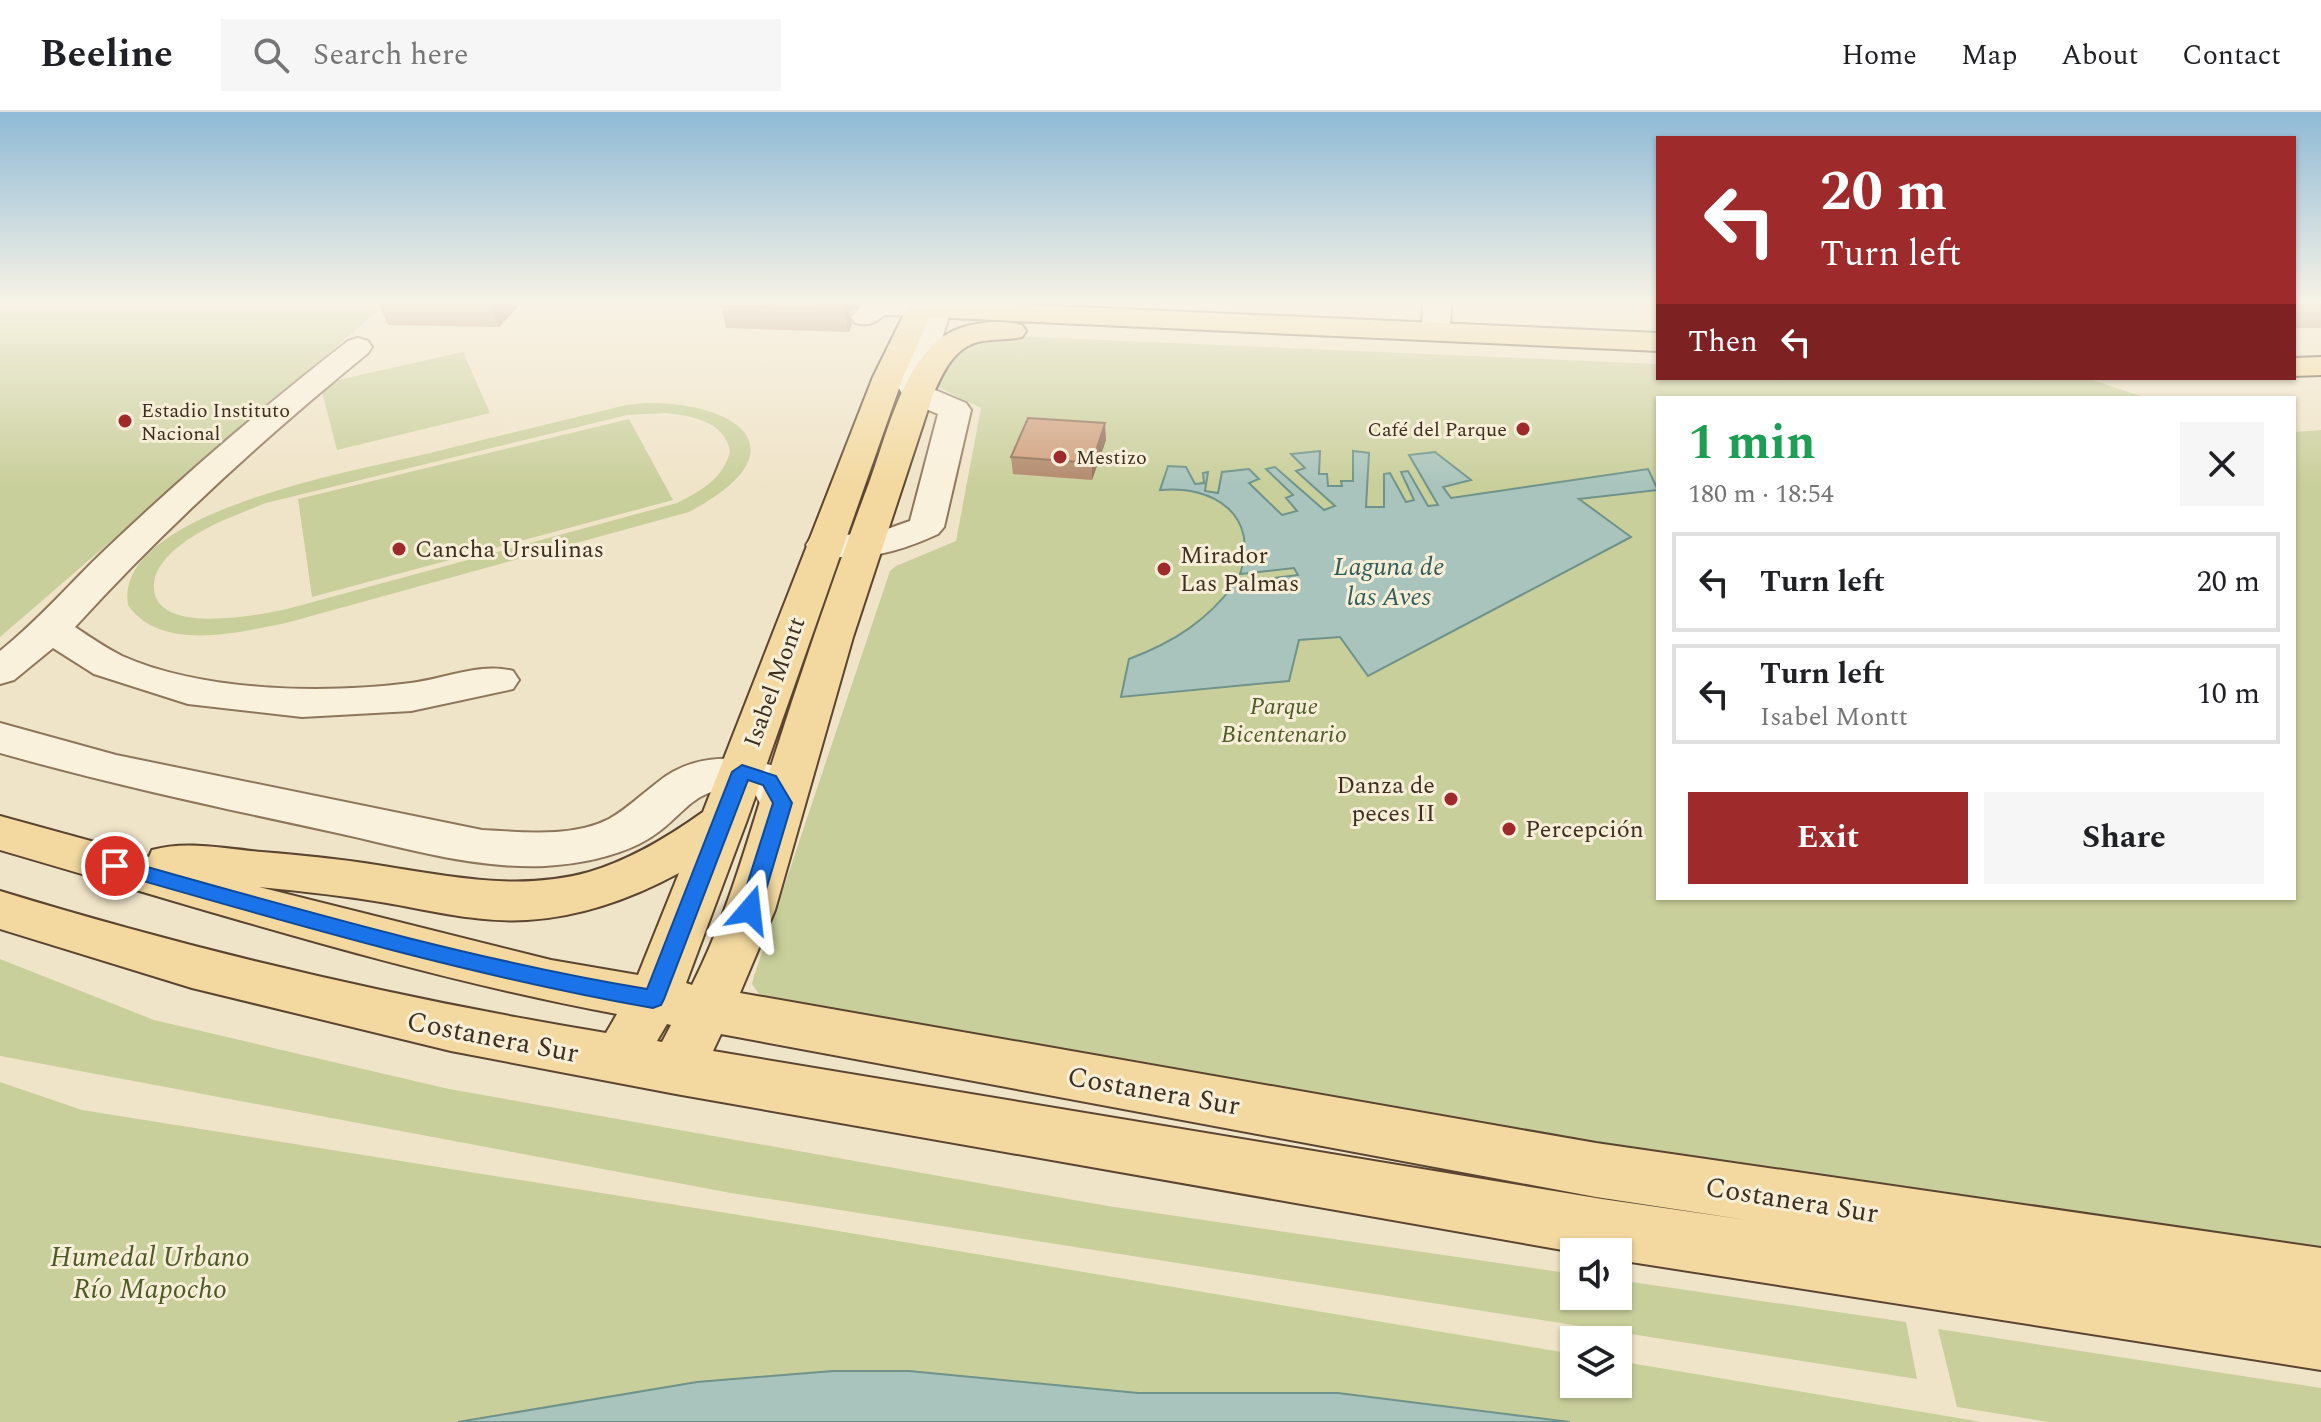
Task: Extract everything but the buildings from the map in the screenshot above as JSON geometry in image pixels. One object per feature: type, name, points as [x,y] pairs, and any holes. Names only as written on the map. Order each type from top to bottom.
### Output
[{"type":"main road","name":"Isabel Montt","points":[[619,1060],[680,1004],[750,910],[782,803],[843,546],[894,363]]},
{"type":"main road","points":[[918,395],[936,363]]},
{"type":"main road","points":[[2296,367],[2321,366]]},
{"type":"main road","name":"Isabel Montt","points":[[676,1070],[680,1004],[724,820],[742,772],[843,546],[918,395]]},
{"type":"main road","points":[[89,858],[282,870],[495,901],[548,900],[629,877],[686,848],[724,820]]},
{"type":"main road","name":"Costanera Sur","points":[[0,833],[308,920],[551,981],[1596,1170],[2321,1279]]},
{"type":"main road","name":"Costanera Sur","points":[[0,910],[200,969],[368,1011],[619,1060],[1602,1228],[2321,1338]]},
{"type":"street","points":[[0,671],[51,630],[118,558],[284,406],[338,363]]},
{"type":"street","name":"Isabel Montt","points":[[916,363],[913,378],[918,395]]},
{"type":"street","points":[[843,546],[892,542],[926,527],[955,410],[918,395]]},
{"type":"street","points":[[51,630],[108,665],[203,694],[302,703],[411,697],[499,680]]},
{"type":"street","points":[[0,738],[116,770],[482,847],[535,851],[600,841],[639,824],[680,786],[712,771],[742,772],[770,780],[782,803]]},
{"type":"street","points":[[362,822],[387,884]]},
{"type":"green space","name":"Estadio Instituto Nacional","points":[[0,363],[317,363],[0,637]]},
{"type":"green space","points":[[413,363],[468,363],[490,413],[337,450],[320,384]]},
{"type":"green space","name":"Parque Bicentenario","points":[[947,363],[1638,363],[1656,364],[1656,380],[2092,380],[2141,396],[1656,396],[1656,900],[2296,900],[2296,432],[2321,430],[2321,1254],[1585,1147],[761,997],[752,984],[754,976],[890,571],[956,541],[981,408],[938,387]]},
{"type":"green space","points":[[626,405],[682,405],[711,412],[733,422],[747,436],[751,452],[743,470],[723,491],[689,512],[286,623],[224,634],[180,634],[142,620],[128,605],[134,572],[159,544],[199,520],[302,483]],"holes":[[[666,413],[706,422],[721,433],[730,451],[717,476],[677,503],[274,612],[211,619],[172,612],[159,603],[154,588],[156,576],[173,551],[209,527],[266,503],[627,415]]]},
{"type":"green space","name":"Cancha Ursulinas","points":[[629,419],[673,500],[312,597],[298,499]]},
{"type":"green space","points":[[0,959],[154,1020],[449,1089],[1108,1206],[1560,1272],[1560,1310],[1632,1310],[1632,1282],[1906,1322],[1917,1379],[1632,1334],[1632,1326],[1579,1326],[731,1193],[0,1056]]},
{"type":"green space","name":"Humedal Urbano Río Mapocho","points":[[0,1082],[82,1110],[808,1226],[1560,1352],[1560,1398],[1632,1398],[1632,1363],[1982,1422],[0,1422]]},
{"type":"green space","points":[[1938,1329],[2321,1388],[2321,1422],[2049,1422],[1957,1407]]},
{"type":"water","name":"Laguna de las Aves","points":[[1320,451],[1319,474],[1327,474],[1328,486],[1342,486],[1341,481],[1353,481],[1353,451],[1369,453],[1366,507],[1384,507],[1384,474],[1390,473],[1406,502],[1414,500],[1401,472],[1408,471],[1428,506],[1438,505],[1409,455],[1435,452],[1471,480],[1443,487],[1451,498],[1648,469],[1656,490],[1579,499],[1631,537],[1368,676],[1340,637],[1299,640],[1289,681],[1121,697],[1129,659],[1188,629],[1213,609],[1235,583],[1298,575],[1294,568],[1240,574],[1245,553],[1244,535],[1238,520],[1228,508],[1214,499],[1180,490],[1160,490],[1168,466],[1186,467],[1195,484],[1204,483],[1203,473],[1208,472],[1205,491],[1218,493],[1222,472],[1249,469],[1259,479],[1249,483],[1282,515],[1297,511],[1286,498],[1293,495],[1266,469],[1275,467],[1324,510],[1335,506],[1296,471],[1305,468],[1291,454]]},
{"type":"water","points":[[833,1371],[909,1371],[1138,1393],[1338,1393],[1570,1422],[458,1422],[697,1382]]},
{"type":"place","name":"Estadio Instituto Nacional","points":[[125,421]]},
{"type":"place","name":"Café del Parque","points":[[1523,429]]},
{"type":"place","name":"Mestizo","points":[[1060,457]]},
{"type":"place","name":"Cancha Ursulinas","points":[[399,549]]},
{"type":"place","name":"Mirador Las Palmas","points":[[1164,569]]},
{"type":"place","name":"Danza de peces II","points":[[1451,799]]},
{"type":"place","name":"Percepción","points":[[1509,829]]},
{"type":"route","points":[[115,866],[308,920],[551,981],[653,999],[742,772],[770,780],[782,803],[750,910]]}]
